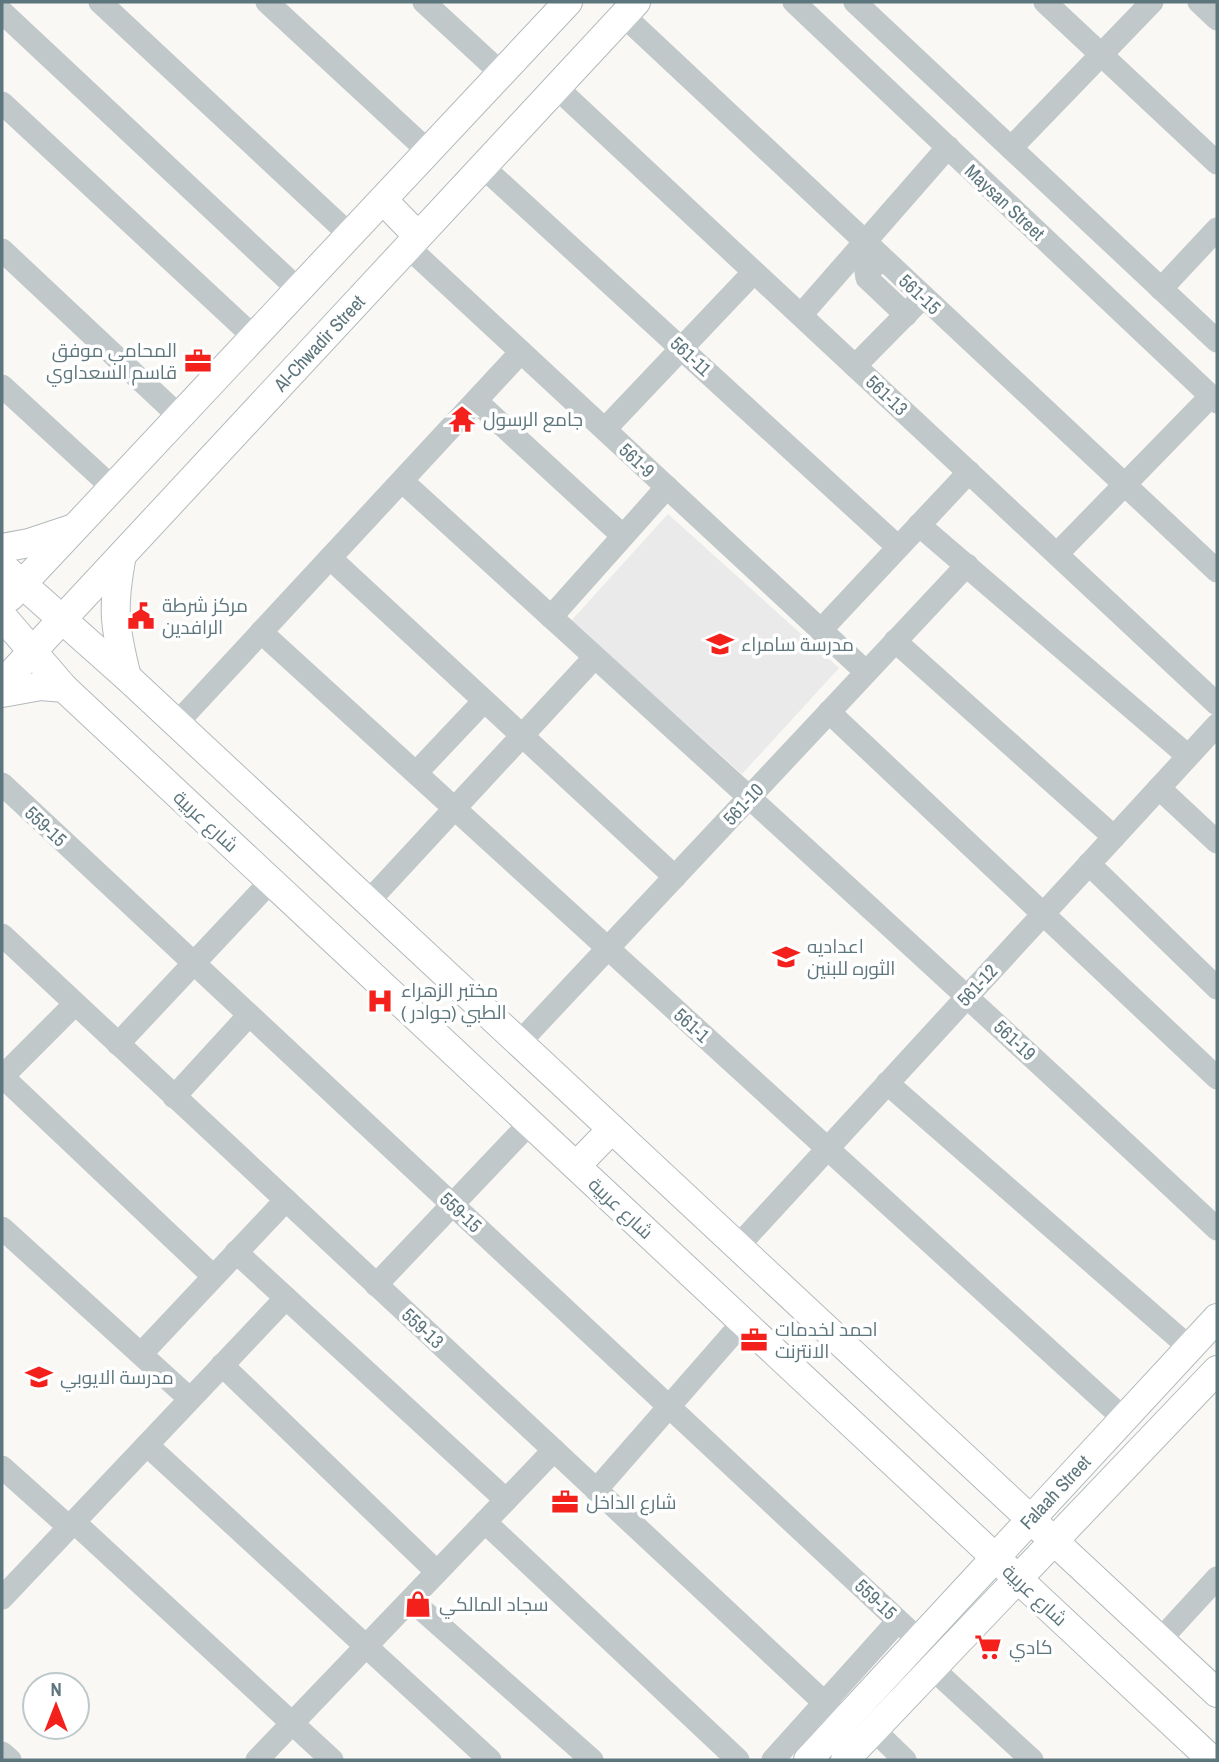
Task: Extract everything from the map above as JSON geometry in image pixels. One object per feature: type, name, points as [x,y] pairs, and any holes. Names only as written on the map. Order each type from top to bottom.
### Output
[{"type":"main road","points":[[2,608],[11,575],[77,527],[568,2]]},
{"type":"main road","name":"Al-Chwadir Street","points":[[2,684],[34,651],[59,619],[122,555],[630,9]]},
{"type":"main road","points":[[383,200],[413,242]]},
{"type":"main road","points":[[2,548],[29,543],[77,527]]},
{"type":"main road","points":[[122,555],[114,600],[115,624],[127,677]]},
{"type":"main road","points":[[11,575],[177,723],[1217,1693]]},
{"type":"main road","name":"شارع عربية","points":[[2,616],[64,688],[1212,1760]]},
{"type":"main road","points":[[2,693],[41,686],[64,688]]},
{"type":"main road","points":[[576,1166],[612,1129]]},
{"type":"main road","name":"Falaah Street","points":[[808,1760],[1217,1318]]},
{"type":"main road","name":"Falaah Street","points":[[845,1760],[1217,1370]]},
{"type":"main road","points":[[989,1481],[1020,1492],[1044,1492],[1062,1485]]},
{"type":"main road","points":[[1085,1509],[1082,1536],[1085,1563],[1099,1583]]},
{"type":"main road","points":[[956,1521],[969,1542],[969,1566],[963,1592]]},
{"type":"main road","points":[[990,1606],[1013,1600],[1037,1603],[1055,1614]]},
{"type":"street","points":[[9,2],[2,11],[299,290]]},
{"type":"street","points":[[100,2],[350,235]]},
{"type":"street","points":[[267,2],[428,151]]},
{"type":"street","points":[[424,2],[501,73]]},
{"type":"street","name":"Maysan Street","points":[[794,2],[1214,399]]},
{"type":"street","points":[[855,2],[1217,341]]},
{"type":"street","points":[[1045,2],[1217,163]]},
{"type":"street","points":[[1011,148],[1152,2]]},
{"type":"street","points":[[1199,2],[1217,19]]},
{"type":"street","name":"561-15","points":[[630,9],[866,243],[1217,571]]},
{"type":"street","name":"561-13","points":[[556,87],[1217,704]]},
{"type":"street","points":[[2,103],[254,337]]},
{"type":"street","points":[[801,315],[948,147]]},
{"type":"street","name":"561-11","points":[[483,167],[898,547]]},
{"type":"street","points":[[1161,289],[1217,229]]},
{"type":"street","name":"561-9","points":[[413,242],[521,352],[866,672]]},
{"type":"street","points":[[2,250],[180,416]]},
{"type":"street","points":[[883,259],[866,272],[867,278],[906,315]]},
{"type":"street","points":[[605,429],[754,272]]},
{"type":"street","points":[[855,366],[923,297]]},
{"type":"street","points":[[177,723],[521,352]]},
{"type":"street","points":[[2,386],[113,488]]},
{"type":"street","points":[[1057,554],[1214,399]]},
{"type":"street","points":[[476,401],[624,536]]},
{"type":"street","points":[[821,629],[969,472]]},
{"type":"street","name":"561-19","points":[[402,481],[968,996],[1217,1229]]},
{"type":"street","points":[[551,617],[667,487]]},
{"type":"street","points":[[919,525],[1188,756]]},
{"type":"street","points":[[330,558],[674,877]]},
{"type":"street","name":"561-10","points":[[519,1043],[967,565]]},
{"type":"street","name":"561-1","points":[[261,632],[1124,1418]]},
{"type":"street","points":[[895,641],[1114,837]]},
{"type":"street","points":[[368,902],[594,658]]},
{"type":"street","points":[[416,773],[484,701]]},
{"type":"street","points":[[829,712],[1217,1078]]},
{"type":"street","name":"561-12","points":[[738,1246],[1217,725]]},
{"type":"street","name":"559-15","points":[[2,784],[920,1641]]},
{"type":"street","points":[[1160,788],[1217,842]]},
{"type":"street","points":[[1089,864],[1217,988]]},
{"type":"street","points":[[118,1044],[271,881]]},
{"type":"street","name":"559-13","points":[[2,935],[844,1721]]},
{"type":"street","points":[[75,1004],[2,1077],[214,1276]]},
{"type":"street","points":[[174,1097],[249,1015]]},
{"type":"street","points":[[887,1083],[1190,1348]]},
{"type":"street","points":[[376,1285],[530,1123]]},
{"type":"street","points":[[141,1354],[286,1200]]},
{"type":"street","points":[[2,1228],[190,1399]]},
{"type":"street","points":[[236,1252],[506,1500]]},
{"type":"street","points":[[2,1598],[286,1298]]},
{"type":"street","points":[[596,1490],[743,1322]]},
{"type":"street","points":[[222,1365],[437,1572]]},
{"type":"street","points":[[147,1444],[490,1760]]},
{"type":"street","points":[[257,1760],[554,1450]]},
{"type":"street","points":[[2,1467],[71,1524],[332,1760]]},
{"type":"street","points":[[485,1522],[738,1760]]},
{"type":"street","points":[[1160,1640],[1217,1578]]},
{"type":"street","points":[[411,1600],[592,1760]]},
{"type":"street","points":[[773,1760],[898,1621]]},
{"type":"street","points":[[932,1668],[1032,1760]]},
{"type":"street","points":[[873,1729],[905,1760]]},
{"type":"street","points":[[2,1753],[10,1760]]},
{"type":"shaded area","points":[[668,514],[839,668],[742,774],[571,621]]},
{"type":"place","name":"المحامي موفق قاسم السعداوي","points":[[198,361]]},
{"type":"place","name":"جامع الرسول","points":[[462,419]]},
{"type":"place","name":"مركز شرطة الرافدين","points":[[141,616]]},
{"type":"place","name":"مدرسة سامراء","points":[[720,644]]},
{"type":"place","name":"اعداديه الثوره للبنين","points":[[786,957]]},
{"type":"place","name":"مختبر الزهراء الطبي (جوادر )","points":[[380,1001]]},
{"type":"place","name":"احمد لخدمات الانترنت","points":[[754,1340]]},
{"type":"place","name":"مدرسة الايوبي","points":[[39,1377]]},
{"type":"place","name":"شارع الداخل","points":[[565,1502]]},
{"type":"place","name":"سجاد المالكي","points":[[418,1604]]},
{"type":"place","name":"كادي","points":[[988,1647]]}]
